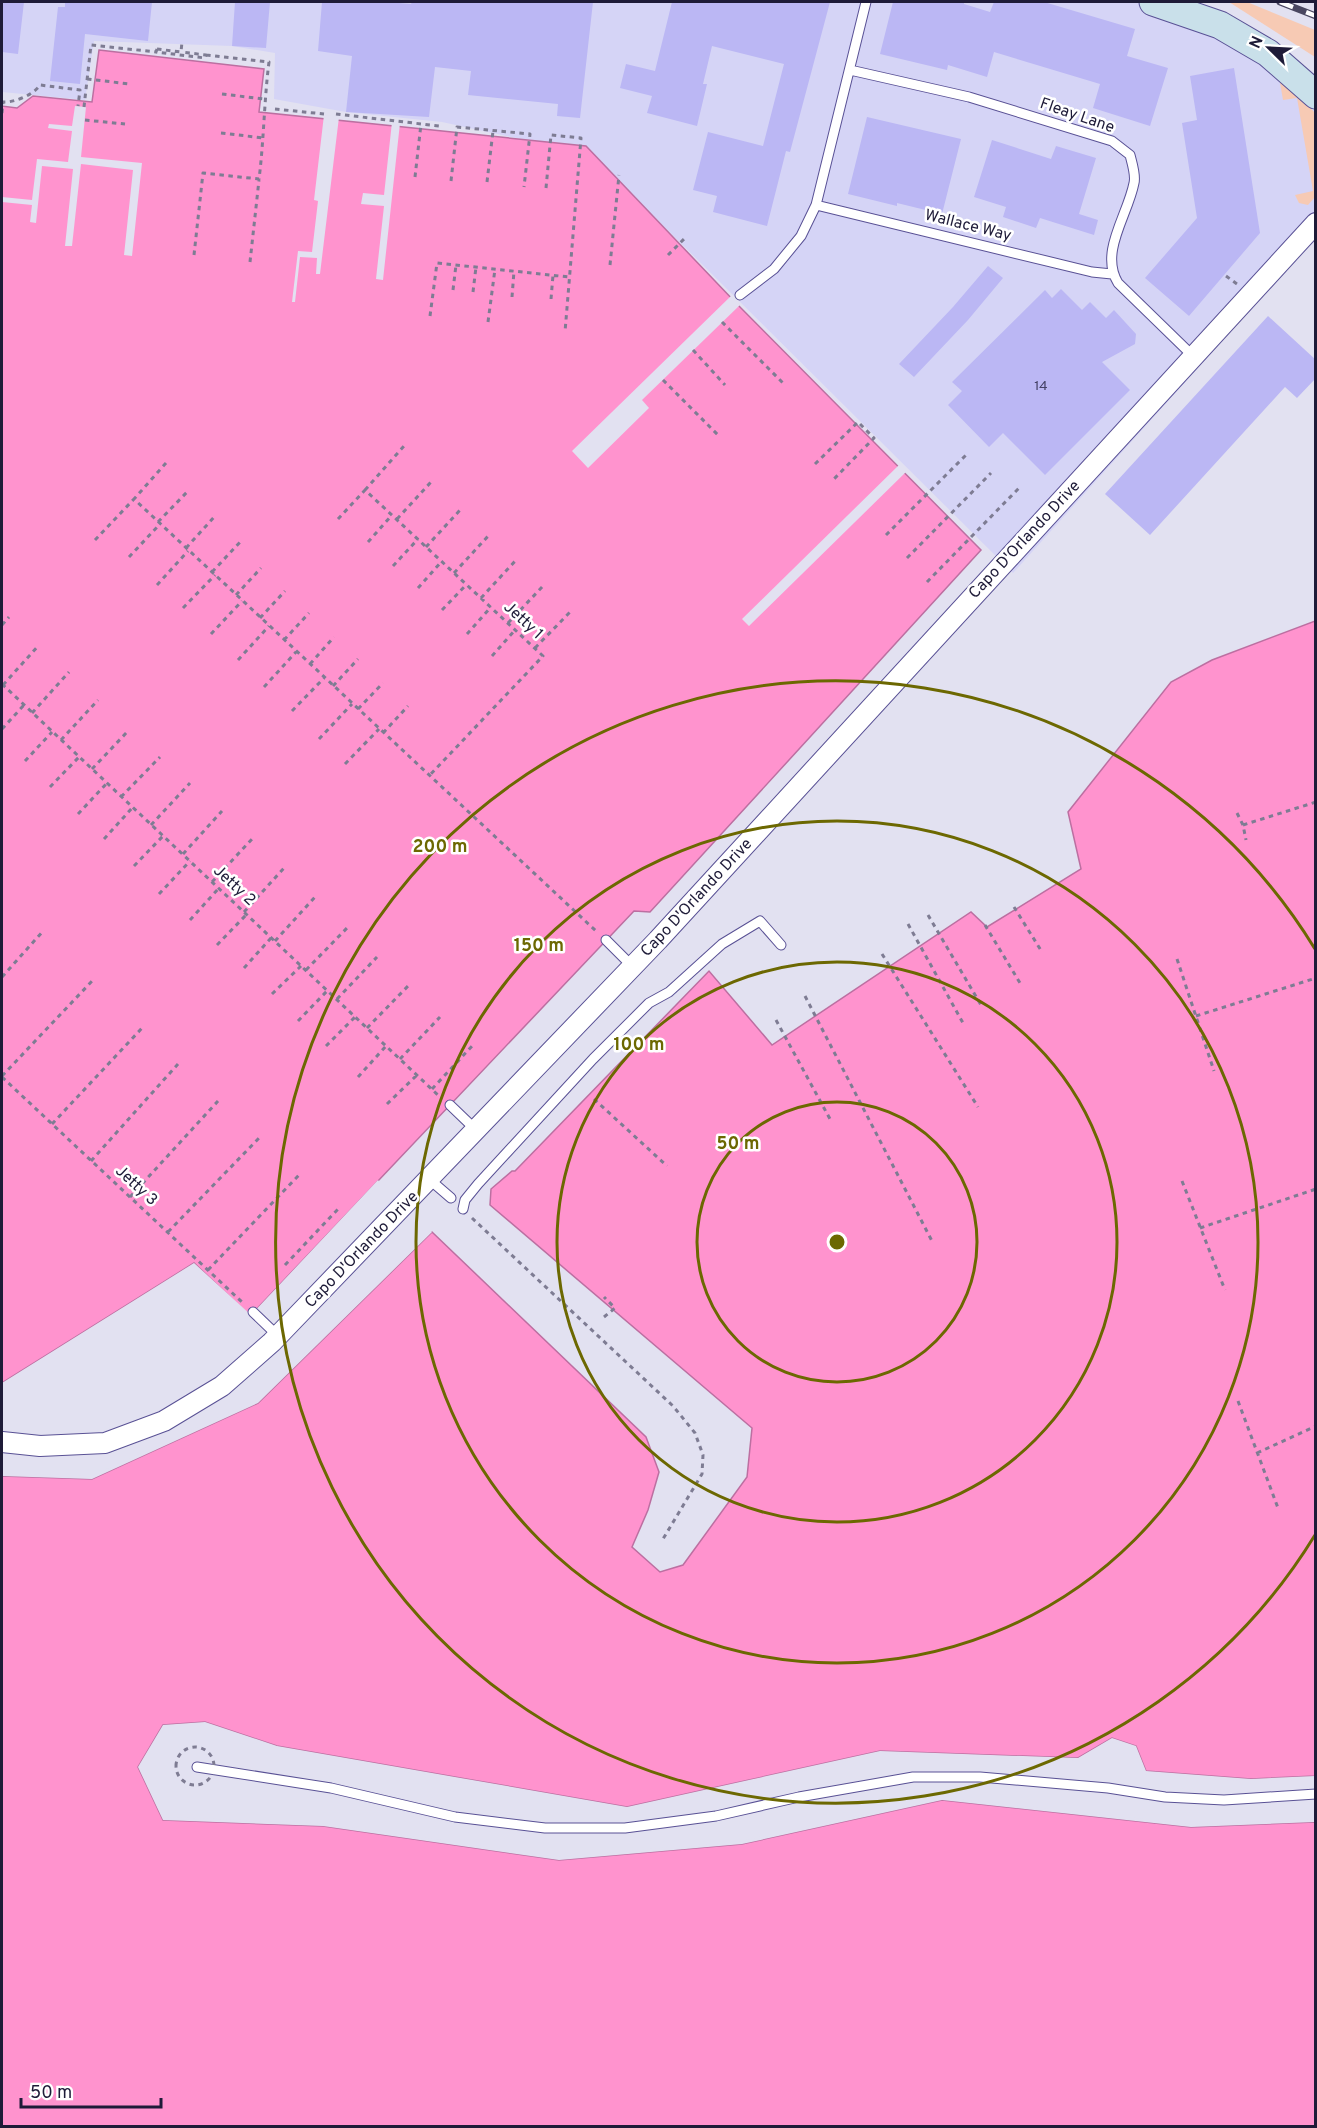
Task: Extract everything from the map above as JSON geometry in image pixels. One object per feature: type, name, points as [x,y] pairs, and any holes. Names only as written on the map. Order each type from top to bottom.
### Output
[{"type":"street","points":[[1153,2],[1220,25],[1268,53],[1316,95]]},
{"type":"street","name":"Capo D'Orlando Drive","points":[[2,1442],[40,1446],[105,1443],[164,1421],[222,1386],[278,1336],[633,967],[1316,223]]},
{"type":"lane","points":[[740,295],[774,269],[801,236],[816,205],[866,2]]},
{"type":"lane","name":"Fleay Lane","points":[[850,70],[969,97],[1112,141],[1130,155],[1135,181],[1114,245],[1111,261],[1112,274]]},
{"type":"lane","name":"Wallace Way","points":[[816,205],[1092,272],[1112,274]]},
{"type":"lane","points":[[1112,274],[1118,283],[1193,356]]},
{"type":"lane","points":[[463,1209],[465,1200],[478,1184],[593,1059],[649,1003],[669,992],[722,944],[760,921],[781,945]]},
{"type":"lane","points":[[606,940],[633,967]]},
{"type":"lane","points":[[450,1105],[476,1130]]},
{"type":"lane","points":[[429,1179],[451,1198]]},
{"type":"lane","points":[[253,1312],[278,1336]]},
{"type":"lane","points":[[197,1767],[331,1788],[455,1817],[545,1828],[625,1828],[716,1816],[799,1797],[913,1777],[980,1777],[1108,1788],[1165,1797],[1224,1800],[1316,1794]]},
{"type":"path","points":[[181,52],[182,42]]},
{"type":"path","points":[[84,107],[91,45],[205,58],[206,55]]},
{"type":"path","points":[[156,52],[157,49],[269,62],[264,99],[264,138],[250,262]]},
{"type":"path","points":[[87,80],[130,84]]},
{"type":"path","points":[[2,113],[3,102],[10,102],[38,90],[40,86],[80,90],[78,106]]},
{"type":"path","points":[[222,94],[264,99]]},
{"type":"path","points":[[275,109],[324,114]]},
{"type":"path","points":[[336,114],[440,126]]},
{"type":"path","points":[[85,120],[125,124]]},
{"type":"path","points":[[415,177],[421,124]]},
{"type":"path","points":[[451,181],[457,127],[530,134],[524,187]]},
{"type":"path","points":[[487,182],[493,130]]},
{"type":"path","points":[[221,133],[264,138]]},
{"type":"path","points":[[546,188],[551,135],[581,138],[565,332]]},
{"type":"path","points":[[194,255],[203,173],[260,179]]},
{"type":"path","points":[[610,265],[620,175]]},
{"type":"path","points":[[668,255],[685,238]]},
{"type":"path","points":[[430,316],[437,263],[569,277]]},
{"type":"path","points":[[453,290],[456,265]]},
{"type":"path","points":[[473,292],[476,267]]},
{"type":"path","points":[[488,322],[495,269]]},
{"type":"path","points":[[512,297],[514,271]]},
{"type":"path","points":[[551,299],[553,275]]},
{"type":"path","points":[[722,322],[784,384]]},
{"type":"path","points":[[693,350],[725,385]]},
{"type":"path","points":[[663,380],[718,435]]},
{"type":"path","points":[[815,464],[858,422],[874,438],[833,480]]},
{"type":"path","points":[[338,519],[404,446]]},
{"type":"path","points":[[886,535],[966,455]]},
{"type":"path","points":[[95,540],[166,463]]},
{"type":"path","points":[[907,558],[991,473]]},
{"type":"path","points":[[397,519],[431,482]]},
{"type":"path","points":[[927,582],[1020,487]]},
{"type":"path","name":"Jetty 1","points":[[365,489],[543,656],[429,776]]},
{"type":"path","points":[[129,557],[189,490]]},
{"type":"path","points":[[134,499],[606,940]]},
{"type":"path","points":[[426,547],[461,509]]},
{"type":"path","points":[[157,585],[216,515]]},
{"type":"path","points":[[368,542],[392,515]]},
{"type":"path","points":[[454,573],[490,534]]},
{"type":"path","points":[[393,566],[418,539]]},
{"type":"path","points":[[183,609],[242,540]]},
{"type":"path","points":[[481,598],[517,560]]},
{"type":"path","points":[[418,588],[442,561]]},
{"type":"path","points":[[236,595],[261,568]]},
{"type":"path","points":[[442,610],[466,584]]},
{"type":"path","points":[[508,623],[544,585]]},
{"type":"path","points":[[260,618],[285,591]]},
{"type":"path","points":[[211,634],[242,601]]},
{"type":"path","points":[[467,634],[491,607]]},
{"type":"path","points":[[535,648],[572,610]]},
{"type":"path","points":[[284,640],[309,613]]},
{"type":"path","points":[[2,625],[9,617]]},
{"type":"path","points":[[238,660],[269,626]]},
{"type":"path","points":[[492,656],[515,630]]},
{"type":"path","points":[[310,664],[334,637]]},
{"type":"path","points":[[2,684],[39,645]]},
{"type":"path","points":[[264,687],[296,652]]},
{"type":"path","points":[[333,686],[358,659]]},
{"type":"path","points":[[32,713],[69,672]]},
{"type":"path","points":[[292,711],[324,678]]},
{"type":"path","points":[[357,709],[383,682]]},
{"type":"path","name":"Jetty 2","points":[[2,684],[450,1105]]},
{"type":"path","points":[[61,740],[98,700]]},
{"type":"path","points":[[319,739],[352,704]]},
{"type":"path","points":[[2,729],[24,705]]},
{"type":"path","points":[[383,733],[408,706]]},
{"type":"path","points":[[345,764],[379,729]]},
{"type":"path","points":[[92,769],[129,730]]},
{"type":"path","points":[[25,761],[52,732]]},
{"type":"path","points":[[50,787],[79,757]]},
{"type":"path","points":[[122,797],[160,757]]},
{"type":"path","points":[[78,814],[107,783]]},
{"type":"path","points":[[151,825],[190,783]]},
{"type":"path","points":[[1243,825],[1316,802]]},
{"type":"path","points":[[104,840],[133,807]]},
{"type":"path","points":[[183,854],[222,811]]},
{"type":"path","points":[[1237,813],[1243,825],[1246,840]]},
{"type":"path","points":[[134,866],[163,836]]},
{"type":"path","points":[[212,882],[252,838]]},
{"type":"path","points":[[159,894],[190,861]]},
{"type":"path","points":[[217,945],[284,868]]},
{"type":"path","points":[[190,920],[219,888]]},
{"type":"path","points":[[275,941],[315,897]]},
{"type":"path","points":[[1014,907],[1042,952]]},
{"type":"path","points":[[928,915],[981,1005]]},
{"type":"path","points":[[908,924],[963,1023]]},
{"type":"path","points":[[985,925],[1020,982]]},
{"type":"path","points":[[306,970],[347,928]]},
{"type":"path","points":[[2,977],[44,930]]},
{"type":"path","points":[[244,968],[271,938]]},
{"type":"path","points":[[882,954],[978,1107]]},
{"type":"path","points":[[337,999],[377,957]]},
{"type":"path","points":[[1177,958],[1214,1071]]},
{"type":"path","points":[[272,994],[301,966]]},
{"type":"path","points":[[1196,1016],[1316,978]]},
{"type":"path","points":[[2,1077],[94,979]]},
{"type":"path","points":[[367,1028],[410,984]]},
{"type":"path","points":[[298,1021],[327,991]]},
{"type":"path","points":[[805,996],[933,1243]]},
{"type":"path","points":[[326,1046],[355,1017]]},
{"type":"path","points":[[400,1059],[440,1017]]},
{"type":"path","points":[[776,1020],[830,1119]]},
{"type":"path","points":[[52,1124],[143,1027]]},
{"type":"path","points":[[432,1089],[473,1045]]},
{"type":"path","points":[[358,1077],[386,1046]]},
{"type":"path","points":[[91,1161],[178,1064]]},
{"type":"path","points":[[387,1104],[417,1075]]},
{"type":"path","name":"Jetty 3","points":[[2,1077],[253,1312]]},
{"type":"path","points":[[594,1099],[667,1166]]},
{"type":"path","points":[[130,1197],[218,1101]]},
{"type":"path","points":[[168,1232],[260,1137]]},
{"type":"path","points":[[208,1270],[299,1175]]},
{"type":"path","points":[[1182,1181],[1225,1290]]},
{"type":"path","points":[[1200,1227],[1316,1189]]},
{"type":"path","points":[[285,1265],[340,1206]]},
{"type":"path","points":[[463,1209],[673,1406],[695,1433],[703,1455],[702,1474],[663,1539]]},
{"type":"path","points":[[604,1297],[615,1308],[604,1317]]},
{"type":"path","points":[[1238,1401],[1278,1508]]},
{"type":"path","points":[[1257,1453],[1316,1426]]},
{"type":"shaded area","points":[[2,2],[1184,2],[1315,82],[1315,238],[1013,573],[596,159],[581,152],[442,122],[346,112],[274,99],[275,53],[232,46],[94,41],[85,100],[2,92]]},
{"type":"shaded area","points":[[1229,2],[1247,2],[1315,30],[1315,57]]},
{"type":"shaded area","points":[[99,50],[264,69],[259,112],[586,146],[736,303],[981,550],[650,912],[634,911],[250,1316],[194,1263],[2,1383],[2,106],[17,108],[33,96],[92,102]]},
{"type":"shaded area","points":[[1281,75],[1315,113],[1315,197],[1308,205],[1299,203],[1295,195],[1313,191],[1297,98],[1283,100],[1279,77]]},
{"type":"shaded area","points":[[1315,621],[1315,1776],[1251,1779],[1146,1771],[1136,1746],[1112,1738],[1078,1758],[880,1751],[627,1807],[277,1746],[205,1722],[163,1725],[138,1767],[163,1820],[323,1826],[559,1860],[742,1844],[942,1800],[1191,1827],[1315,1822],[1315,2126],[2,2126],[2,1476],[92,1479],[258,1403],[432,1232],[646,1437],[659,1472],[648,1510],[632,1547],[660,1572],[683,1565],[747,1477],[752,1428],[490,1205],[491,1189],[515,1171],[709,971],[772,1045],[971,912],[987,927],[1081,869],[1068,812],[1171,682],[1212,660]]},
{"type":"pier","points":[[75,106],[86,107],[81,157],[142,163],[132,256],[124,255],[133,170],[81,164],[72,246],[65,246],[73,169],[42,166],[36,223],[30,222],[32,205],[2,202],[2,197],[32,200],[37,159],[68,162],[72,131],[48,128],[49,124],[72,126]]},
{"type":"pier","points":[[324,115],[339,117],[320,274],[316,274],[317,258],[300,257],[295,302],[292,302],[298,251],[312,252],[318,201],[314,200]]},
{"type":"pier","points":[[392,122],[400,123],[383,280],[376,279],[384,206],[361,204],[363,193],[384,195]]},
{"type":"pier","points":[[732,295],[741,304],[642,400],[649,408],[588,468],[572,451]]},
{"type":"pier","points":[[900,464],[907,471],[749,626],[742,619]]},
{"type":"pier","points":[[378,1180],[380,1183],[251,1318],[248,1318],[194,1266],[2,1386],[2,1383],[194,1263],[251,1315]]},
{"type":"pier","points":[[429,1229],[432,1232],[258,1403],[92,1479],[2,1476],[2,1473],[91,1476],[256,1400]]},
{"type":"pier","points":[[205,1722],[277,1746],[627,1807],[880,1751],[1078,1758],[1112,1738],[1136,1746],[1146,1771],[1251,1779],[1315,1776],[1316,1779],[1251,1782],[1145,1774],[1134,1749],[1113,1742],[1078,1761],[880,1754],[627,1810],[276,1749],[205,1725],[165,1727],[141,1767],[165,1817],[323,1823],[559,1857],[741,1841],[942,1797],[1191,1824],[1315,1819],[1315,1822],[1191,1827],[942,1800],[742,1844],[559,1860],[323,1826],[163,1820],[138,1767],[163,1725]]},
{"type":"building","points":[[2,2],[24,2],[18,54],[2,52]]},
{"type":"building","points":[[65,2],[152,2],[148,41],[85,34],[80,84],[50,81],[58,7],[65,7]]},
{"type":"building","points":[[235,2],[270,2],[266,48],[232,46]]},
{"type":"building","points":[[322,2],[411,4],[412,2],[593,2],[580,118],[557,116],[558,104],[468,95],[471,71],[435,67],[429,117],[346,112],[352,56],[318,51]]},
{"type":"building","points":[[672,2],[830,2],[790,152],[786,151],[767,226],[713,212],[717,196],[693,190],[708,132],[763,146],[784,64],[712,46],[703,84],[707,84],[697,126],[647,113],[652,96],[620,88],[626,64],[655,71]]},
{"type":"building","points":[[893,2],[964,2],[964,4],[990,12],[994,2],[1044,2],[1135,29],[1127,56],[1168,68],[1150,126],[1093,108],[1100,84],[994,52],[987,77],[948,65],[947,70],[880,54]]},
{"type":"building","points":[[1234,68],[1260,233],[1189,316],[1145,278],[1197,218],[1182,123],[1197,120],[1190,76]]},
{"type":"building","points":[[867,117],[961,139],[942,214],[848,194]]},
{"type":"building","points":[[992,140],[1051,159],[1056,146],[1096,158],[1079,214],[1098,220],[1094,235],[1040,218],[1036,228],[1003,217],[1006,207],[974,197]]},
{"type":"building","points":[[988,266],[1003,278],[968,320],[914,377],[899,364]]},
{"type":"building","points":[[1061,289],[1082,310],[1090,302],[1106,318],[1114,310],[1136,334],[1135,344],[1102,362],[1130,390],[1045,475],[1003,433],[989,447],[948,405],[962,391],[952,382],[1045,290],[1052,298]]},
{"type":"building","points":[[1268,316],[1316,360],[1316,378],[1297,398],[1285,387],[1150,535],[1105,494]]},
{"type":"railway","points":[[1280,2],[1316,16]]}]
